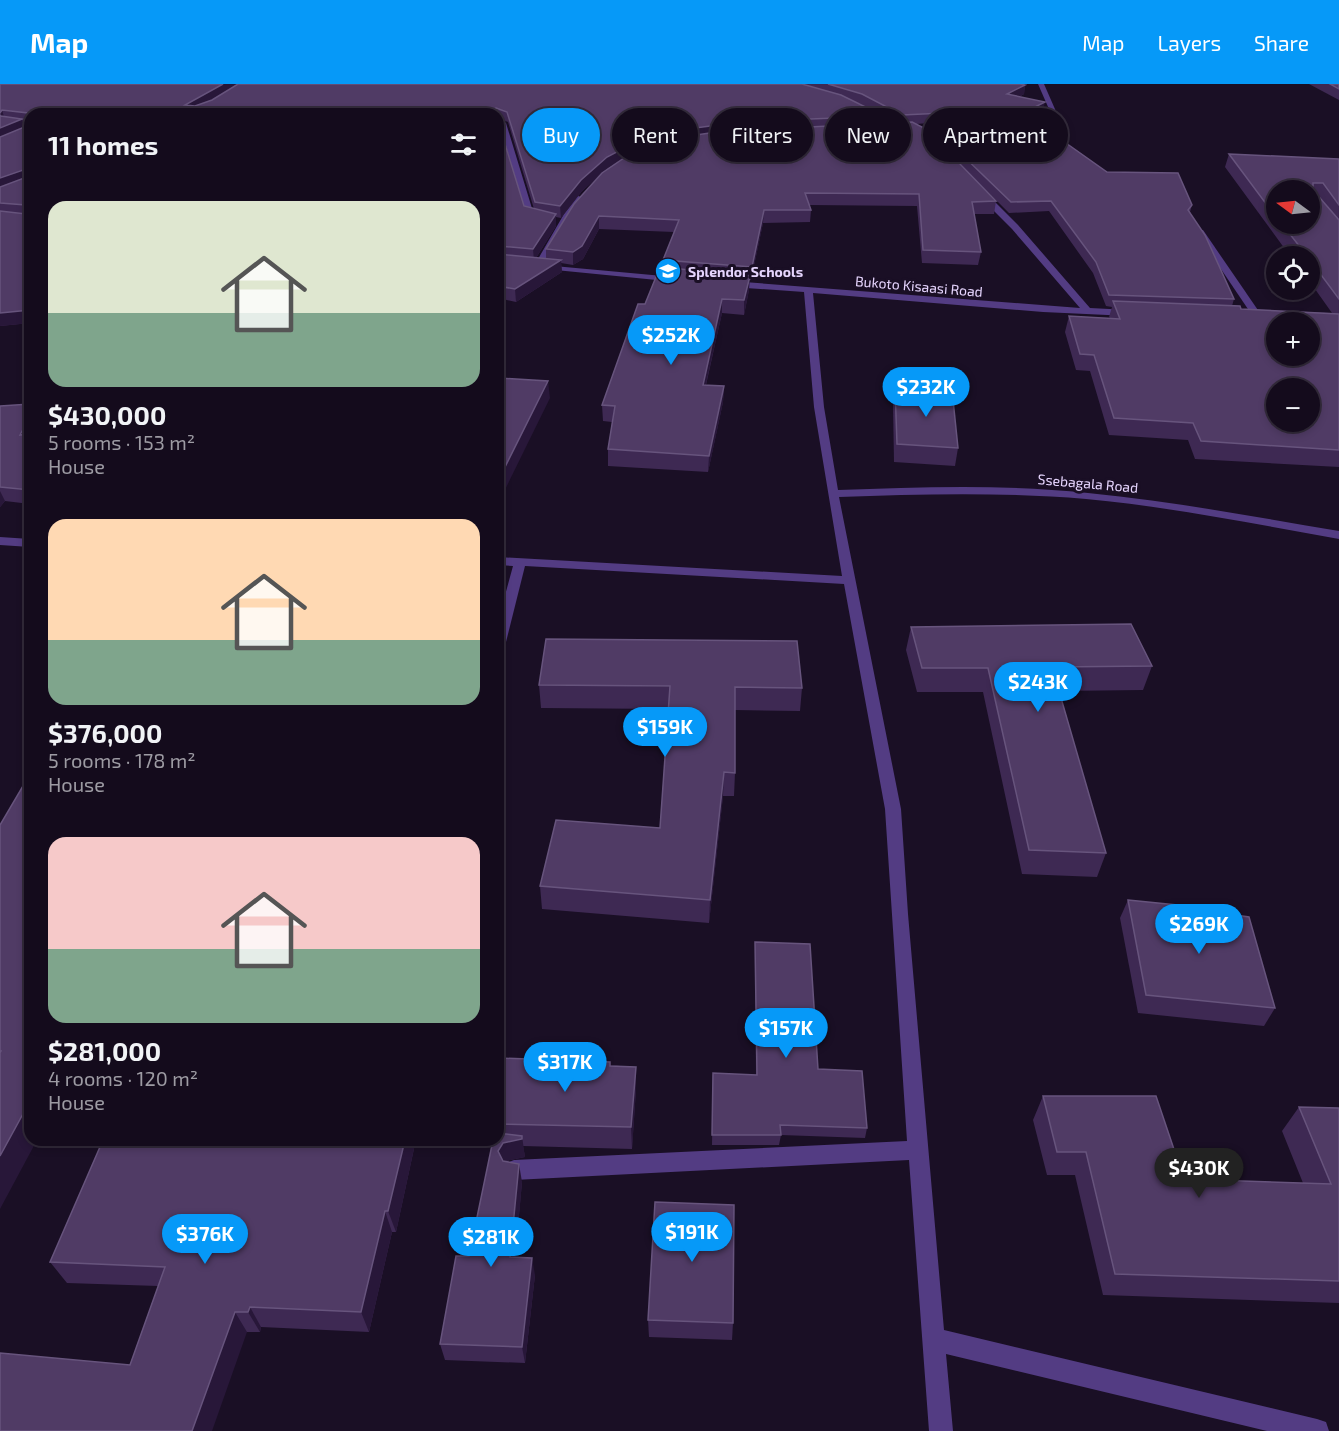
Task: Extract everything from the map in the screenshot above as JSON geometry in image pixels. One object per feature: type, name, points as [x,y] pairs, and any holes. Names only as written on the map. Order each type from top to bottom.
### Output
[{"type":"street","points":[[1041,84],[1052,108]]},
{"type":"street","points":[[7,123],[24,125]]},
{"type":"street","points":[[504,126],[531,217],[563,222]]},
{"type":"street","points":[[978,189],[1016,227],[1087,311]]},
{"type":"street","points":[[589,191],[563,222],[533,266],[690,281]]},
{"type":"street","points":[[1191,219],[1257,316]]},
{"type":"street","name":"Bukoto Kisaasi Road","points":[[726,284],[1087,311],[1142,313]]},
{"type":"street","points":[[808,291],[819,407],[833,494],[893,809],[940,1431]]},
{"type":"street","points":[[1245,316],[1266,317]]},
{"type":"street","name":"Ssebagala Road","points":[[833,494],[942,489],[1086,496],[1184,509],[1339,535]]},
{"type":"street","points":[[0,541],[24,543]]},
{"type":"street","points":[[504,561],[848,580]]},
{"type":"street","points":[[504,623],[520,562]]},
{"type":"street","points":[[514,1170],[918,1150]]},
{"type":"street","points":[[933,1339],[1317,1431]]},
{"type":"building","points":[[0,84],[223,84],[185,105],[195,106],[212,100],[238,84],[802,84],[841,95],[868,108],[825,108],[825,118],[813,119],[813,108],[710,108],[710,126],[698,128],[698,108],[612,108],[612,154],[581,180],[560,206],[535,202],[523,162],[600,162],[600,108],[522,108],[522,160],[504,108],[24,108],[24,113],[2,110],[0,113]]},
{"type":"building","points":[[828,84],[1020,84],[1025,85],[1007,94],[1045,102],[1033,108],[923,108],[923,114],[911,115],[911,108],[889,108],[862,94]]},
{"type":"building","points":[[1,116],[22,119],[0,128]]},
{"type":"building","points":[[911,122],[923,128],[923,162],[958,162],[996,201],[972,202],[981,252],[923,250],[919,194],[805,193],[811,210],[764,210],[752,267],[663,260],[679,220],[599,216],[582,246],[573,252],[546,249],[574,204],[602,173],[618,162],[698,162],[698,135],[710,133],[710,162],[813,162],[813,127],[825,126],[825,162],[911,162]]},
{"type":"building","points":[[24,127],[24,170],[0,178],[0,137]]},
{"type":"building","points":[[504,141],[524,206],[556,214],[533,249],[504,247]]},
{"type":"building","points":[[1068,144],[1107,172],[1178,173],[1192,205],[1188,210],[1205,235],[1234,299],[1109,295],[1096,262],[1051,201],[1011,202],[969,162],[1068,162]]},
{"type":"building","points":[[1229,154],[1339,159],[1339,205],[1323,183],[1320,183],[1320,180],[1266,180],[1266,204]]},
{"type":"building","points":[[24,178],[24,205],[0,203],[0,187]]},
{"type":"building","points":[[1320,198],[1339,220],[1339,299],[1320,273],[1320,246],[1299,246],[1290,234],[1320,234]]},
{"type":"building","points":[[0,211],[24,214],[24,311],[0,313]]},
{"type":"building","points":[[504,255],[561,260],[515,289],[504,287]]},
{"type":"building","points":[[660,267],[750,276],[744,300],[722,299],[703,385],[724,386],[709,456],[608,449],[615,406],[602,405],[638,304],[645,304]]},
{"type":"building","points":[[1113,301],[1240,306],[1241,309],[1300,312],[1266,312],[1266,366],[1320,366],[1320,313],[1339,314],[1339,450],[1201,441],[1193,423],[1114,418],[1094,355],[1080,354],[1069,316],[1120,319]]},
{"type":"building","points":[[504,378],[548,381],[504,469]]},
{"type":"building","points":[[895,387],[952,390],[958,448],[897,444]]},
{"type":"building","points":[[24,404],[24,427],[20,435],[24,435],[24,489],[0,487],[0,406]]},
{"type":"building","points":[[1131,624],[1152,666],[1052,667],[1106,853],[1029,850],[988,668],[922,668],[911,627]]},
{"type":"building","points":[[546,639],[797,641],[802,688],[735,687],[735,773],[724,772],[710,900],[540,886],[556,820],[660,828],[670,686],[539,685]]},
{"type":"building","points":[[24,784],[24,1112],[0,1156],[1,1051],[0,825]]},
{"type":"building","points":[[1128,900],[1207,908],[1208,911],[1249,917],[1275,1008],[1146,995]]},
{"type":"building","points":[[755,942],[810,944],[818,1069],[862,1071],[867,1128],[780,1125],[781,1135],[712,1135],[713,1073],[757,1075]]},
{"type":"building","points":[[504,1058],[610,1062],[610,1066],[636,1067],[631,1127],[504,1124]]},
{"type":"building","points":[[1043,1096],[1156,1096],[1184,1179],[1331,1184],[1299,1107],[1339,1108],[1339,1281],[1115,1274],[1086,1152],[1057,1152]]},
{"type":"building","points":[[504,1134],[522,1136],[522,1139],[504,1143]]},
{"type":"building","points":[[100,1146],[404,1146],[388,1211],[385,1211],[361,1312],[250,1307],[248,1312],[235,1312],[192,1431],[0,1431],[0,1353],[130,1365],[165,1267],[50,1262]]},
{"type":"building","points":[[492,1146],[501,1146],[498,1151],[503,1161],[519,1164],[510,1257],[532,1258],[522,1347],[440,1344],[456,1256],[469,1256]]},
{"type":"building","points":[[655,1202],[734,1205],[733,1323],[648,1320]]},
{"type":"place","name":"Splendor Schools","points":[[668,271]]}]
